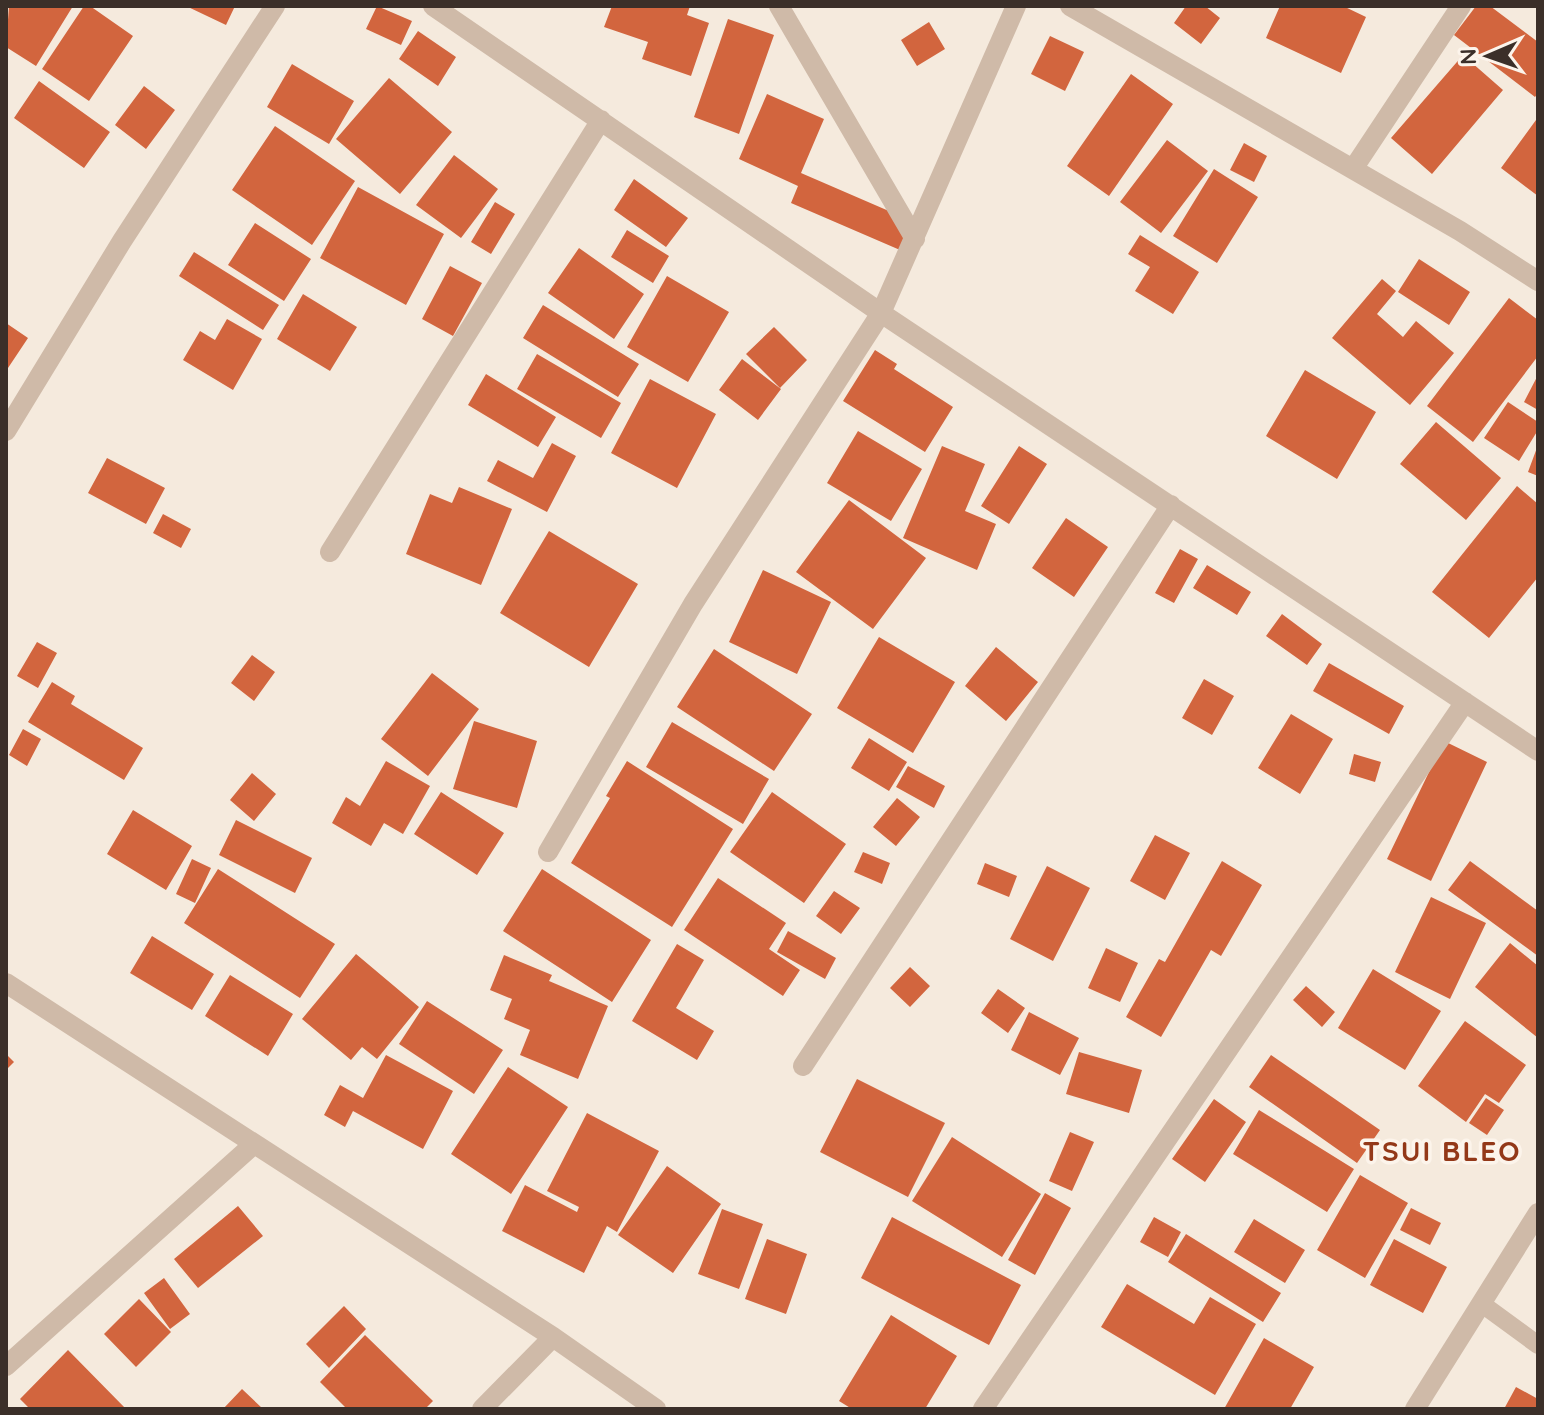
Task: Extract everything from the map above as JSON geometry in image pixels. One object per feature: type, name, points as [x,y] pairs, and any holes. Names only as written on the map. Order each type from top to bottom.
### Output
[{"type":"street","points":[[6,431],[122,241],[275,6]]},
{"type":"street","points":[[433,6],[881,313],[1538,751]]},
{"type":"street","points":[[779,6],[915,239]]},
{"type":"street","points":[[548,852],[693,604],[881,313],[1016,6]]},
{"type":"street","points":[[1070,6],[1353,169],[1538,281]]},
{"type":"street","points":[[1353,169],[1461,6]]},
{"type":"street","points":[[330,552],[601,120]]},
{"type":"street","points":[[803,1066],[1171,505]]},
{"type":"street","points":[[983,1409],[1465,702]]},
{"type":"street","points":[[6,983],[553,1337],[656,1409]]},
{"type":"street","points":[[6,1366],[254,1144]]},
{"type":"street","points":[[1415,1409],[1538,1213]]},
{"type":"street","points":[[482,1409],[553,1337]]},
{"type":"lane","points":[[1482,1304],[1538,1345]]},
{"type":"building","points":[[9,6],[73,6],[36,66],[6,47]]},
{"type":"building","points":[[84,6],[90,6],[133,36],[89,101],[42,69]]},
{"type":"building","points":[[186,6],[235,6],[226,25]]},
{"type":"building","points":[[377,6],[412,21],[401,45],[366,29]]},
{"type":"building","points":[[612,6],[690,6],[687,15],[709,23],[691,76],[642,59],[648,42],[604,27]]},
{"type":"building","points":[[1186,6],[1205,6],[1220,18],[1201,44],[1174,23]]},
{"type":"building","points":[[1280,6],[1343,6],[1366,17],[1341,73],[1266,38]]},
{"type":"building","points":[[1476,6],[1490,6],[1538,42],[1538,93],[1535,97],[1454,35]]},
{"type":"building","points":[[728,19],[774,35],[739,134],[694,117]]},
{"type":"building","points":[[929,22],[945,49],[917,66],[901,40]]},
{"type":"building","points":[[418,31],[456,57],[438,86],[399,59]]},
{"type":"building","points":[[1050,36],[1084,52],[1065,91],[1031,74]]},
{"type":"building","points":[[1463,55],[1503,90],[1432,174],[1391,138]]},
{"type":"building","points":[[292,64],[354,101],[329,144],[267,107]]},
{"type":"building","points":[[1131,74],[1173,104],[1109,196],[1067,166]]},
{"type":"building","points":[[389,78],[452,132],[400,194],[336,139]]},
{"type":"building","points":[[39,81],[110,132],[84,168],[14,118]]},
{"type":"building","points":[[144,86],[175,110],[146,149],[115,125]]},
{"type":"building","points":[[767,94],[824,119],[801,173],[912,221],[900,250],[791,203],[798,186],[739,159]]},
{"type":"building","points":[[1538,121],[1538,196],[1501,168]]},
{"type":"building","points":[[275,126],[355,181],[312,245],[232,190]]},
{"type":"building","points":[[1167,140],[1208,171],[1161,233],[1120,202]]},
{"type":"building","points":[[1244,143],[1267,156],[1254,182],[1230,170]]},
{"type":"building","points":[[454,155],[498,189],[461,238],[416,205]]},
{"type":"building","points":[[1214,169],[1258,197],[1217,263],[1173,236]]},
{"type":"building","points":[[634,179],[688,218],[666,247],[614,210]]},
{"type":"building","points":[[358,187],[444,234],[406,305],[320,258]]},
{"type":"building","points":[[495,202],[515,214],[491,254],[471,242]]},
{"type":"building","points":[[255,223],[311,259],[284,301],[228,265]]},
{"type":"building","points":[[627,230],[669,256],[653,283],[611,257]]},
{"type":"building","points":[[1140,235],[1199,272],[1173,314],[1135,291],[1150,267],[1128,254]]},
{"type":"building","points":[[579,248],[644,294],[614,339],[548,293]]},
{"type":"building","points":[[194,252],[279,305],[263,330],[179,276]]},
{"type":"building","points":[[1419,259],[1470,292],[1449,325],[1398,292]]},
{"type":"building","points":[[450,266],[482,283],[453,336],[422,319]]},
{"type":"building","points":[[667,276],[729,312],[688,382],[627,347]]},
{"type":"building","points":[[1382,279],[1396,291],[1377,314],[1403,337],[1416,321],[1454,353],[1410,405],[1332,338]]},
{"type":"building","points":[[303,294],[357,327],[330,371],[277,339]]},
{"type":"building","points":[[1509,298],[1538,320],[1538,356],[1473,442],[1427,406]]},
{"type":"building","points":[[543,305],[639,364],[618,397],[523,338]]},
{"type":"building","points":[[227,319],[262,339],[233,390],[183,360],[200,331],[215,340]]},
{"type":"building","points":[[6,323],[28,338],[6,371]]},
{"type":"building","points":[[774,327],[807,360],[780,388],[746,354]]},
{"type":"building","points":[[875,350],[897,364],[894,369],[953,407],[925,452],[843,401]]},
{"type":"building","points":[[537,354],[621,403],[601,438],[517,389]]},
{"type":"building","points":[[742,359],[781,389],[758,420],[719,390]]},
{"type":"building","points":[[1305,370],[1376,412],[1337,479],[1266,436]]},
{"type":"building","points":[[486,374],[556,417],[538,447],[468,405]]},
{"type":"building","points":[[1538,375],[1538,410],[1524,402]]},
{"type":"building","points":[[650,379],[716,414],[677,488],[611,453]]},
{"type":"building","points":[[1508,402],[1538,422],[1538,430],[1519,461],[1484,438]]},
{"type":"building","points":[[1436,422],[1501,478],[1466,520],[1400,464]]},
{"type":"building","points":[[858,431],[922,469],[891,521],[827,483]]},
{"type":"building","points":[[552,443],[576,456],[547,512],[487,481],[498,460],[533,478]]},
{"type":"building","points":[[1538,445],[1538,476],[1528,472]]},
{"type":"building","points":[[942,446],[985,464],[965,511],[996,524],[977,570],[903,538]]},
{"type":"building","points":[[1019,446],[1047,464],[1009,524],[981,506]]},
{"type":"building","points":[[107,458],[165,488],[146,524],[88,493]]},
{"type":"building","points":[[1517,486],[1538,504],[1538,577],[1489,638],[1432,592]]},
{"type":"building","points":[[459,487],[512,509],[481,585],[406,554],[430,494],[452,503]]},
{"type":"building","points":[[849,500],[926,558],[873,629],[796,572]]},
{"type":"building","points":[[163,514],[191,529],[181,548],[153,533]]},
{"type":"building","points":[[1066,518],[1108,547],[1074,597],[1032,568]]},
{"type":"building","points":[[549,531],[638,584],[589,667],[500,613]]},
{"type":"building","points":[[1180,549],[1198,559],[1174,603],[1155,593]]},
{"type":"building","points":[[1207,565],[1251,592],[1237,615],[1193,588]]},
{"type":"building","points":[[763,570],[831,602],[797,674],[729,642]]},
{"type":"building","points":[[1282,614],[1322,644],[1307,665],[1266,636]]},
{"type":"building","points":[[879,637],[955,682],[913,753],[837,708]]},
{"type":"building","points":[[37,642],[57,653],[38,688],[17,676]]},
{"type":"building","points":[[996,647],[1038,682],[1006,721],[965,686]]},
{"type":"building","points":[[714,649],[812,714],[774,771],[677,707]]},
{"type":"building","points":[[252,655],[275,672],[254,701],[231,683]]},
{"type":"building","points":[[1329,663],[1404,706],[1389,734],[1313,691]]},
{"type":"building","points":[[432,673],[479,709],[428,776],[381,739]]},
{"type":"building","points":[[1204,679],[1234,696],[1212,735],[1182,718]]},
{"type":"building","points":[[52,682],[75,696],[71,704],[143,748],[124,780],[28,722]]},
{"type":"building","points":[[1291,714],[1333,739],[1300,794],[1258,768]]},
{"type":"building","points":[[474,721],[537,741],[517,808],[453,789]]},
{"type":"building","points":[[672,722],[769,779],[743,824],[646,767]]},
{"type":"building","points":[[23,729],[41,739],[27,766],[9,755]]},
{"type":"building","points":[[869,738],[907,762],[889,791],[851,768]]},
{"type":"building","points":[[1444,741],[1487,762],[1431,881],[1387,859]]},
{"type":"building","points":[[1354,754],[1381,762],[1375,782],[1349,774]]},
{"type":"building","points":[[386,761],[430,786],[403,834],[384,823],[371,846],[332,823],[346,797],[360,806]]},
{"type":"building","points":[[627,761],[733,829],[672,927],[571,863],[610,798],[606,796]]},
{"type":"building","points":[[908,766],[945,786],[934,808],[896,787]]},
{"type":"building","points":[[252,773],[276,794],[254,821],[230,800]]},
{"type":"building","points":[[441,792],[504,833],[477,875],[414,834]]},
{"type":"building","points":[[772,792],[846,844],[804,903],[730,852]]},
{"type":"building","points":[[897,798],[920,817],[896,846],[873,827]]},
{"type":"building","points":[[133,810],[192,846],[166,890],[107,854]]},
{"type":"building","points":[[236,820],[312,858],[295,893],[219,855]]},
{"type":"building","points":[[1155,835],[1190,853],[1165,900],[1130,881]]},
{"type":"building","points":[[863,852],[890,863],[882,884],[854,872]]},
{"type":"building","points":[[192,859],[211,868],[195,903],[176,894]]},
{"type":"building","points":[[1222,861],[1262,885],[1221,956],[1211,950],[1161,1037],[1126,1017],[1159,959],[1165,962]]},
{"type":"building","points":[[1470,861],[1538,911],[1538,956],[1448,890]]},
{"type":"building","points":[[985,863],[1017,876],[1009,897],[977,884]]},
{"type":"building","points":[[1047,866],[1090,888],[1053,961],[1010,939]]},
{"type":"building","points":[[218,869],[335,944],[300,998],[184,923]]},
{"type":"building","points":[[542,869],[651,940],[612,1002],[503,931]]},
{"type":"building","points":[[718,878],[786,923],[769,949],[800,970],[783,996],[684,930]]},
{"type":"building","points":[[834,891],[860,908],[841,934],[816,916]]},
{"type":"building","points":[[1431,897],[1486,923],[1450,999],[1395,972]]},
{"type":"building","points":[[788,931],[836,958],[825,979],[777,952]]},
{"type":"building","points":[[152,936],[214,974],[192,1010],[130,973]]},
{"type":"building","points":[[1510,943],[1538,966],[1538,1038],[1475,987]]},
{"type":"building","points":[[677,944],[704,960],[676,1008],[714,1031],[697,1060],[632,1021]]},
{"type":"building","points":[[1106,948],[1138,963],[1120,1002],[1088,988]]},
{"type":"building","points":[[356,954],[419,1007],[377,1059],[362,1047],[351,1060],[302,1019]]},
{"type":"building","points":[[504,955],[552,975],[549,981],[608,1006],[578,1079],[520,1055],[530,1030],[504,1019],[512,999],[490,990]]},
{"type":"building","points":[[910,967],[930,986],[910,1007],[890,988]]},
{"type":"building","points":[[1373,969],[1441,1011],[1405,1070],[1338,1028]]},
{"type":"building","points":[[230,975],[293,1014],[268,1056],[205,1016]]},
{"type":"building","points":[[1306,986],[1335,1012],[1322,1027],[1293,1000]]},
{"type":"building","points":[[998,989],[1025,1008],[1008,1033],[981,1013]]},
{"type":"building","points":[[427,1001],[503,1050],[474,1094],[399,1044]]},
{"type":"building","points":[[1029,1012],[1079,1038],[1060,1075],[1011,1050]]},
{"type":"building","points":[[1465,1021],[1526,1065],[1499,1103],[1485,1094],[1466,1122],[1418,1086]]},
{"type":"building","points":[[1079,1052],[1142,1070],[1129,1113],[1066,1094]]},
{"type":"building","points":[[6,1054],[14,1062],[6,1070]]},
{"type":"building","points":[[386,1055],[453,1091],[423,1149],[353,1111],[345,1127],[324,1115],[340,1085],[363,1098]]},
{"type":"building","points":[[1271,1055],[1380,1130],[1357,1163],[1249,1087]]},
{"type":"building","points":[[508,1067],[568,1107],[511,1194],[451,1154]]},
{"type":"building","points":[[857,1079],[945,1123],[908,1197],[820,1152]]},
{"type":"building","points":[[1486,1098],[1504,1110],[1487,1135],[1469,1123]]},
{"type":"building","points":[[1214,1099],[1246,1122],[1205,1182],[1172,1159]]},
{"type":"building","points":[[1259,1110],[1354,1169],[1327,1212],[1233,1154]]},
{"type":"building","points":[[587,1113],[659,1151],[617,1232],[607,1226],[584,1273],[502,1231],[525,1185],[577,1212],[579,1207],[547,1191]]},
{"type":"building","points":[[1070,1132],[1094,1142],[1072,1191],[1049,1181]]},
{"type":"building","points":[[952,1137],[1041,1194],[1002,1257],[912,1201]]},
{"type":"building","points":[[667,1166],[721,1204],[673,1273],[618,1235]]},
{"type":"building","points":[[1360,1175],[1408,1203],[1365,1278],[1317,1250]]},
{"type":"building","points":[[1045,1193],[1071,1208],[1035,1275],[1008,1260]]},
{"type":"building","points":[[238,1206],[263,1236],[198,1288],[174,1259]]},
{"type":"building","points":[[1411,1208],[1441,1223],[1430,1245],[1400,1230]]},
{"type":"building","points":[[722,1209],[763,1224],[739,1289],[698,1274]]},
{"type":"building","points":[[892,1217],[1021,1285],[989,1345],[861,1278]]},
{"type":"building","points":[[1154,1217],[1181,1232],[1168,1257],[1140,1242]]},
{"type":"building","points":[[1254,1219],[1305,1250],[1285,1283],[1234,1252]]},
{"type":"building","points":[[1186,1234],[1281,1293],[1263,1322],[1168,1262]]},
{"type":"building","points":[[767,1239],[807,1254],[786,1314],[745,1299]]},
{"type":"building","points":[[1394,1239],[1447,1267],[1423,1313],[1370,1285]]},
{"type":"building","points":[[164,1278],[190,1314],[170,1329],[144,1293]]},
{"type":"building","points":[[1127,1284],[1194,1324],[1210,1297],[1256,1324],[1215,1395],[1101,1327]]},
{"type":"building","points":[[139,1299],[171,1332],[136,1367],[104,1334]]},
{"type":"building","points":[[344,1306],[366,1329],[329,1368],[306,1344]]},
{"type":"building","points":[[891,1315],[957,1356],[925,1409],[852,1409],[839,1401]]},
{"type":"building","points":[[365,1335],[433,1401],[425,1409],[347,1409],[320,1382]]},
{"type":"building","points":[[1264,1338],[1314,1367],[1290,1409],[1224,1409]]},
{"type":"building","points":[[68,1350],[126,1409],[30,1409],[20,1399]]},
{"type":"building","points":[[1516,1387],[1538,1399],[1538,1409],[1504,1409]]},
{"type":"building","points":[[242,1389],[263,1409],[223,1409]]},
{"type":"district","name":"TSUI BLEO","points":[[1442,1151]]}]
